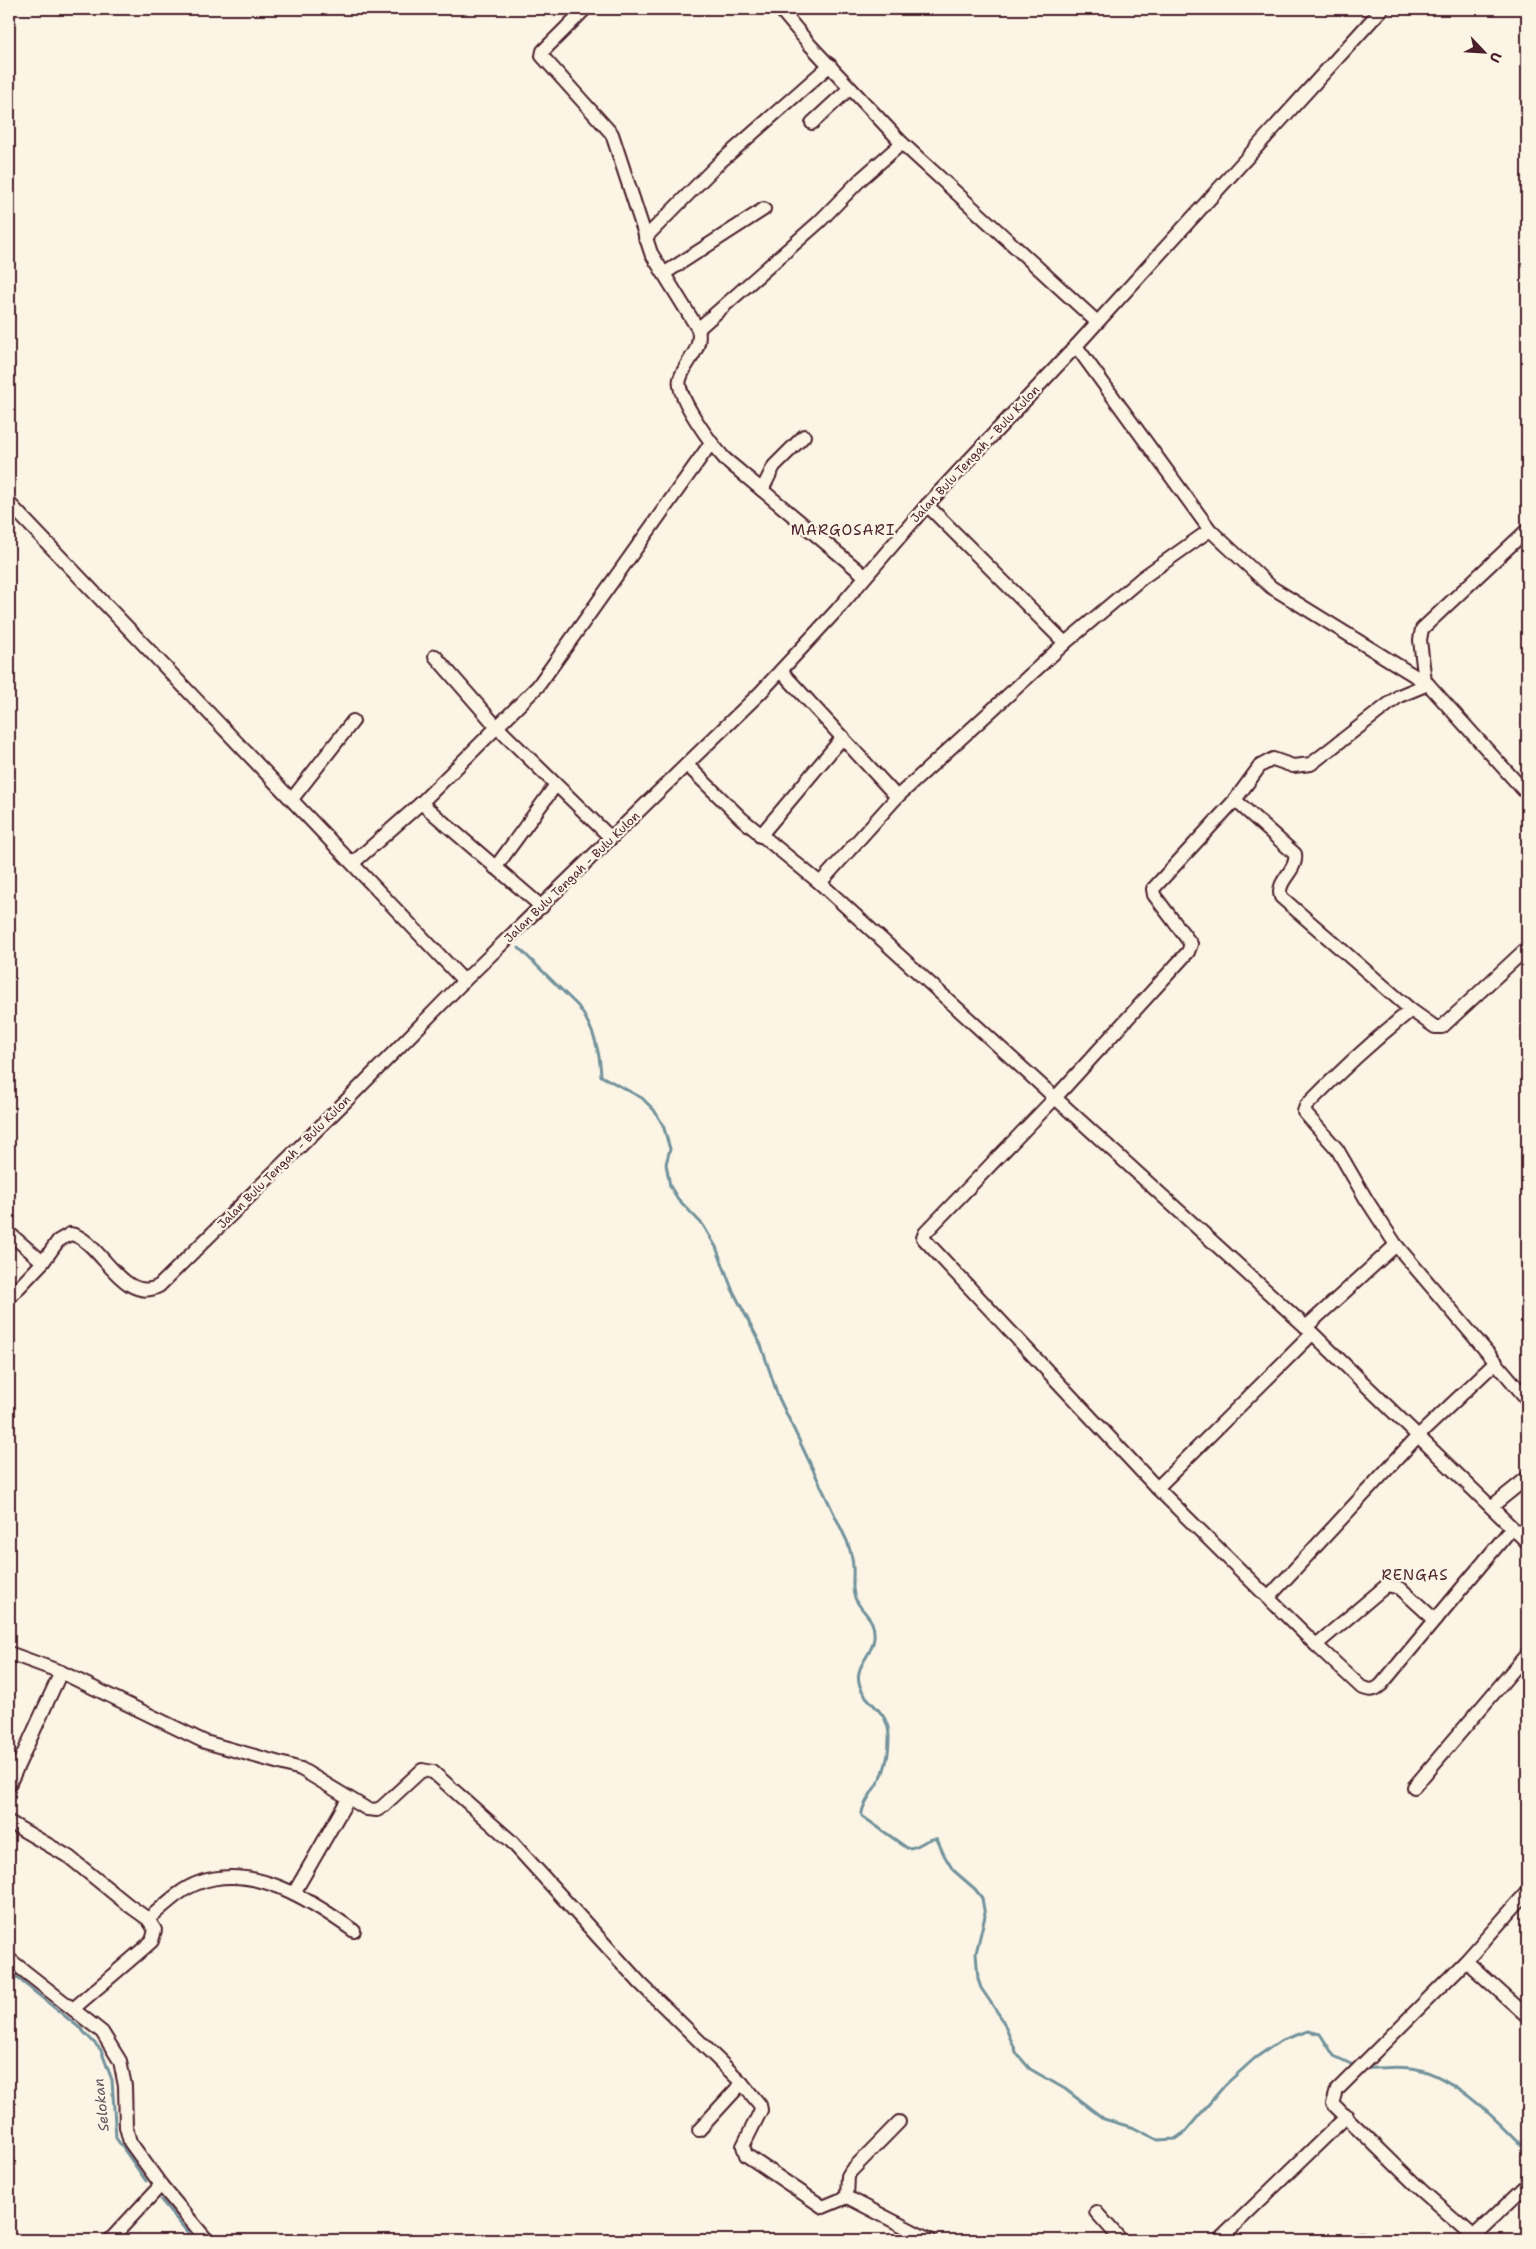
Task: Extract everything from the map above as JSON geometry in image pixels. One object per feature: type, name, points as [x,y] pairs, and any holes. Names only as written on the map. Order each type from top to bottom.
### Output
[{"type":"street","points":[[585,9],[548,46],[542,56],[612,134],[651,253],[698,329],[699,343],[682,373],[679,387],[680,393],[710,443],[762,490],[865,576]]},
{"type":"street","points":[[780,9],[810,45],[902,143],[1097,322]]},
{"type":"street","name":"Jalan Bulu Tengah - Bulu Kulon","points":[[9,1298],[43,1262],[58,1241],[64,1236],[74,1234],[133,1286],[144,1291],[159,1286],[464,981],[542,907],[781,671],[837,610],[927,505],[1076,346],[1382,9]]},
{"type":"street","points":[[645,238],[719,163],[830,65]]},
{"type":"street","points":[[812,123],[850,88]]},
{"type":"street","points":[[698,329],[819,222],[861,179],[902,143]]},
{"type":"street","points":[[665,273],[764,208]]},
{"type":"street","points":[[1076,346],[1210,530],[1271,587],[1426,683],[1527,794]]},
{"type":"street","points":[[762,490],[774,466],[804,436]]},
{"type":"street","points":[[354,863],[421,804],[496,726],[538,686],[710,443]]},
{"type":"street","points":[[9,502],[354,863],[464,981]]},
{"type":"street","points":[[927,505],[1065,643]]},
{"type":"street","points":[[820,883],[897,797],[1065,643],[1142,578],[1210,530]]},
{"type":"street","points":[[1426,683],[1420,640],[1422,629],[1527,530]]},
{"type":"street","points":[[435,656],[496,726],[555,786],[611,838]]},
{"type":"street","points":[[781,671],[897,797]]},
{"type":"street","points":[[1426,683],[1399,696],[1310,764],[1293,766],[1273,759],[1266,761],[1234,800],[1153,889],[1154,895],[1190,944],[1190,950],[1055,1098],[925,1233],[923,1238],[1157,1488],[1361,1687],[1375,1690],[1512,1528]]},
{"type":"street","points":[[292,799],[353,721]]},
{"type":"street","points":[[760,836],[843,737]]},
{"type":"street","points":[[687,765],[760,836],[820,883],[1309,1330],[1527,1542]]},
{"type":"street","points":[[495,868],[555,786]]},
{"type":"street","points":[[1234,800],[1295,854],[1295,865],[1280,887],[1281,896],[1411,1010],[1435,1027],[1442,1027],[1527,948]]},
{"type":"street","points":[[421,804],[542,907]]},
{"type":"street","points":[[1411,1010],[1377,1037],[1306,1106],[1304,1112],[1337,1149],[1396,1245],[1527,1399]]},
{"type":"street","points":[[9,1233],[43,1262]]},
{"type":"street","points":[[1157,1488],[1309,1330],[1396,1245]]},
{"type":"street","points":[[1268,1597],[1417,1437],[1496,1362]]},
{"type":"street","points":[[1491,1508],[1527,1478]]},
{"type":"street","points":[[1316,1645],[1387,1585],[1400,1588],[1435,1620]]},
{"type":"street","points":[[9,1653],[61,1672],[205,1742],[302,1770],[366,1809],[377,1810],[422,1770],[434,1772],[511,1841],[640,1983],[742,2083],[760,2105],[761,2110],[742,2149],[746,2155],[824,2207],[847,2197]]},
{"type":"street","points":[[1414,1787],[1527,1654]]},
{"type":"street","points":[[9,1785],[61,1672]]},
{"type":"street","points":[[294,1894],[348,1799]]},
{"type":"street","points":[[9,1822],[69,1857],[148,1919],[155,1930],[152,1940],[73,2009]]},
{"type":"street","points":[[148,1919],[184,1890],[199,1882],[243,1877],[255,1879],[294,1894],[354,1931]]},
{"type":"street","points":[[1527,1892],[1466,1961],[1337,2090],[1334,2104],[1421,2190],[1476,2238],[1527,2185]]},
{"type":"street","points":[[9,1959],[102,2032],[120,2061],[125,2086],[130,2142],[161,2185],[207,2240]]},
{"type":"street","points":[[1466,1961],[1527,2016]]},
{"type":"street","points":[[699,2130],[742,2083]]},
{"type":"street","points":[[1219,2240],[1347,2116]]},
{"type":"street","points":[[847,2197],[848,2176],[851,2171],[899,2122]]},
{"type":"street","points":[[110,2240],[161,2185]]},
{"type":"street","points":[[847,2197],[930,2240]]},
{"type":"street","points":[[1096,2212],[1114,2238]]},
{"type":"waterway","points":[[519,948],[578,1006],[588,1022],[595,1039],[601,1076],[642,1098],[654,1110],[663,1125],[670,1149],[666,1164],[670,1186],[678,1199],[703,1225],[716,1247],[732,1289],[761,1345],[778,1396],[847,1541],[852,1560],[855,1598],[873,1625],[873,1644],[858,1676],[862,1691],[886,1720],[889,1743],[883,1773],[866,1801],[862,1816],[907,1848],[937,1839],[953,1870],[975,1889],[982,1898],[985,1916],[976,1953],[978,1979],[981,1988],[1002,2019],[1017,2054],[1030,2069],[1065,2089],[1104,2119],[1134,2128],[1158,2140],[1175,2139],[1185,2132],[1225,2085],[1255,2058],[1280,2041],[1308,2031],[1320,2034],[1334,2056],[1355,2066]]},
{"type":"waterway","name":"Selokan","points":[[9,1971],[81,2029],[101,2050],[112,2080],[116,2138],[146,2181]]},
{"type":"waterway","points":[[1363,2068],[1410,2068],[1432,2074],[1462,2091],[1476,2102],[1527,2151]]},
{"type":"waterway","name":"Selokan","points":[[161,2200],[194,2240]]},
{"type":"district","name":"MARGOSARI","points":[[843,530]]},
{"type":"district","name":"RENGAS","points":[[1415,1575]]}]
